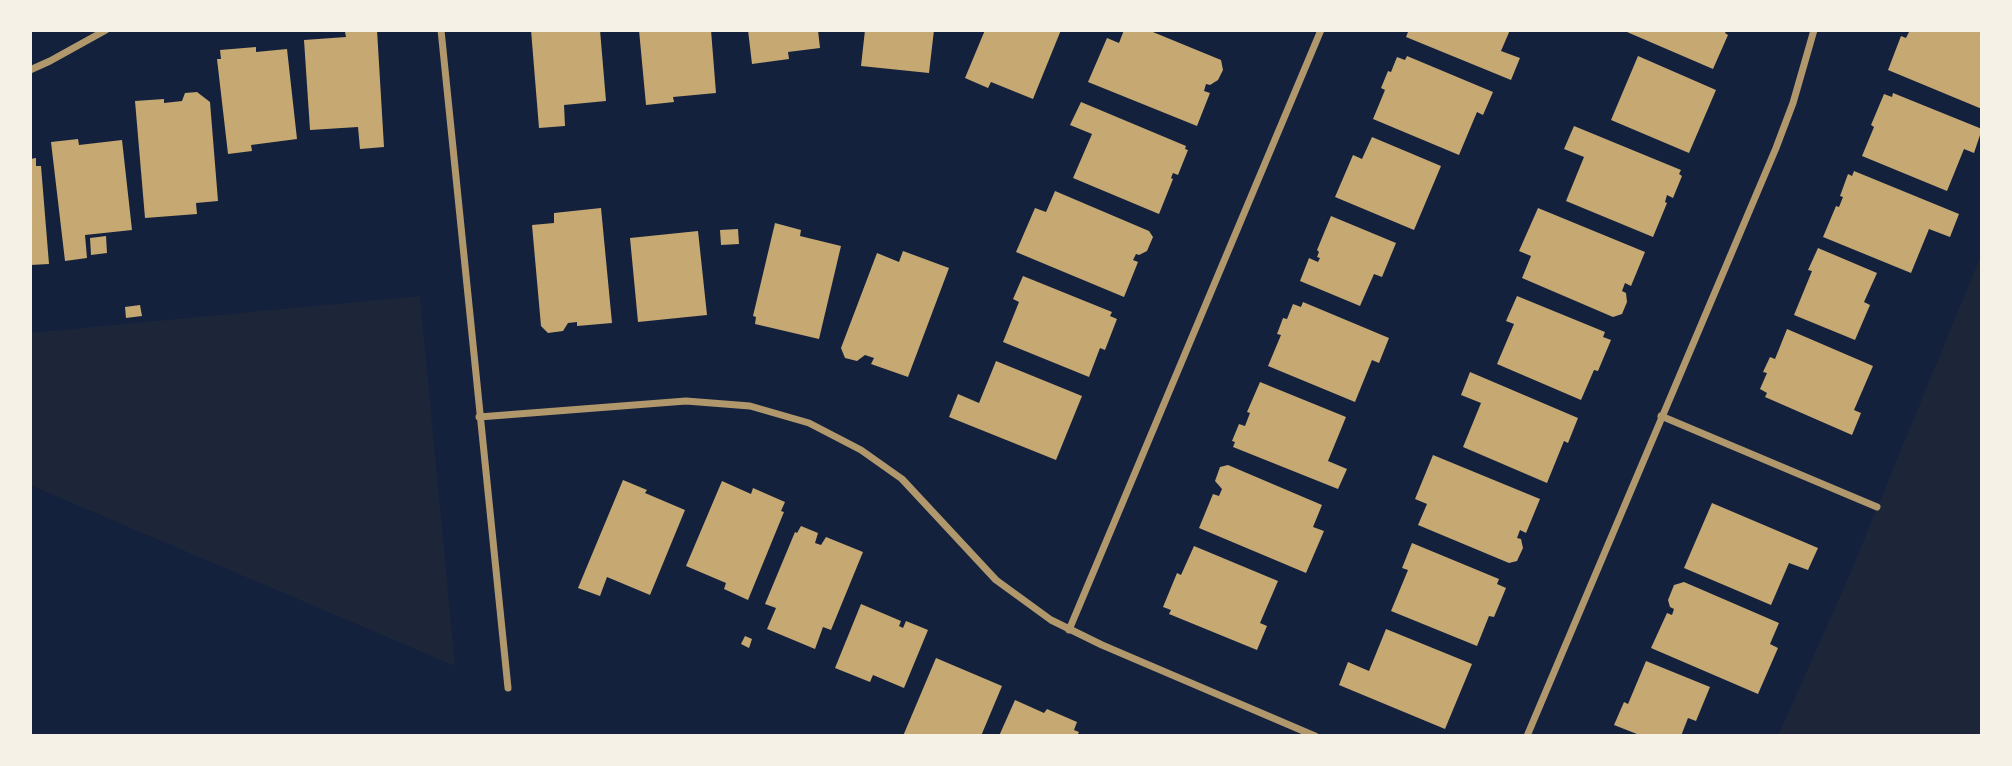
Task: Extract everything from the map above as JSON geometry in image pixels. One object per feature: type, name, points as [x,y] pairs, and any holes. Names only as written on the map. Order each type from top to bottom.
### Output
[{"type":"street","points":[[30,71],[106,30]]},
{"type":"street","points":[[441,30],[508,688]]},
{"type":"street","points":[[1069,630],[1320,32],[1311,30]]},
{"type":"street","points":[[1527,736],[1776,148],[1793,103],[1814,30]]},
{"type":"street","points":[[479,417],[686,401],[750,406],[810,424],[841,438],[883,464],[919,497],[996,580],[1033,608],[1069,630],[1315,736]]},
{"type":"street","points":[[1661,416],[1877,507]]},
{"type":"shaded area","points":[[1982,253],[1982,736],[1778,736],[1850,574]]},
{"type":"shaded area","points":[[420,296],[455,666],[30,485],[30,333]]},
{"type":"building","points":[[377,30],[384,147],[360,149],[358,127],[310,130],[304,40],[346,37],[345,32]]},
{"type":"building","points":[[531,30],[600,30],[606,101],[564,105],[565,126],[539,128]]},
{"type":"building","points":[[639,30],[711,30],[716,93],[673,97],[674,102],[646,105]]},
{"type":"building","points":[[748,30],[818,30],[820,48],[788,52],[789,59],[752,64]]},
{"type":"building","points":[[865,30],[934,30],[929,73],[861,66]]},
{"type":"building","points":[[985,30],[1061,30],[1033,99],[991,82],[988,88],[965,78]]},
{"type":"building","points":[[1124,30],[1148,30],[1221,60],[1223,70],[1218,80],[1210,85],[1206,84],[1204,91],[1210,93],[1197,126],[1088,82],[1107,38],[1119,43]]},
{"type":"building","points":[[1402,30],[1510,30],[1501,51],[1520,58],[1511,80],[1406,37],[1408,32]]},
{"type":"building","points":[[1727,30],[1725,33],[1728,35],[1713,69],[1627,32]]},
{"type":"building","points":[[1910,30],[1974,30],[1982,33],[1982,109],[1888,70],[1901,36],[1906,38]]},
{"type":"building","points":[[256,47],[256,52],[287,49],[297,139],[251,145],[252,151],[228,154],[217,59],[221,59],[220,50]]},
{"type":"building","points":[[1407,56],[1493,92],[1483,115],[1477,112],[1459,155],[1373,119],[1385,90],[1381,88],[1388,71],[1391,72],[1397,57],[1405,60]]},
{"type":"building","points":[[1638,56],[1716,90],[1689,153],[1611,120]]},
{"type":"building","points":[[197,92],[210,102],[218,201],[196,203],[197,214],[145,218],[135,101],[182,101],[185,93]]},
{"type":"building","points":[[1893,93],[1982,129],[1974,153],[1964,149],[1947,191],[1862,156],[1884,94],[1892,97]]},
{"type":"building","points":[[1081,102],[1186,146],[1185,149],[1188,150],[1178,175],[1173,173],[1159,214],[1073,178],[1092,134],[1070,125]]},
{"type":"building","points":[[1574,126],[1681,170],[1679,174],[1682,176],[1673,198],[1667,195],[1667,203],[1653,237],[1566,201],[1584,157],[1564,149]]},
{"type":"building","points":[[1372,137],[1441,166],[1414,230],[1335,197],[1353,155],[1362,159]]},
{"type":"building","points":[[78,139],[79,145],[122,140],[132,230],[85,235],[87,258],[65,261],[51,142]]},
{"type":"building","points":[[36,158],[36,166],[41,166],[49,264],[30,265],[30,159]]},
{"type":"building","points":[[1854,171],[1959,214],[1950,237],[1929,229],[1911,273],[1823,237],[1836,206],[1839,207],[1843,197],[1840,196],[1848,174],[1852,176]]},
{"type":"building","points":[[1055,191],[1149,231],[1153,237],[1147,251],[1136,254],[1133,260],[1138,262],[1124,297],[1016,252],[1035,208],[1046,212]]},
{"type":"building","points":[[601,208],[612,323],[577,326],[577,322],[568,323],[563,331],[548,333],[541,326],[532,225],[554,223],[554,213]]},
{"type":"building","points":[[1538,208],[1645,252],[1631,286],[1625,283],[1622,291],[1626,293],[1627,302],[1622,314],[1613,317],[1522,278],[1531,256],[1519,251]]},
{"type":"building","points":[[1331,216],[1396,243],[1382,277],[1374,274],[1360,306],[1300,281],[1309,258],[1318,262],[1320,258],[1317,257],[1317,250]]},
{"type":"building","points":[[775,223],[801,230],[800,236],[841,246],[819,339],[755,324],[756,317],[753,316]]},
{"type":"building","points":[[738,229],[739,244],[721,245],[720,230]]},
{"type":"building","points":[[698,231],[707,315],[638,322],[630,238]]},
{"type":"building","points":[[106,236],[107,253],[91,255],[90,238]]},
{"type":"building","points":[[1818,248],[1877,273],[1864,302],[1870,305],[1855,340],[1794,315],[1812,271],[1808,270]]},
{"type":"building","points":[[903,251],[949,268],[908,377],[871,364],[874,358],[865,355],[857,361],[845,358],[841,348],[877,253],[899,262]]},
{"type":"building","points":[[1023,276],[1112,312],[1110,316],[1117,319],[1105,350],[1100,348],[1089,377],[1003,342],[1019,302],[1013,299]]},
{"type":"building","points":[[1517,296],[1605,332],[1603,337],[1611,340],[1598,371],[1594,370],[1581,400],[1497,364],[1514,324],[1506,321]]},
{"type":"building","points":[[1303,302],[1389,338],[1379,363],[1372,360],[1355,402],[1268,366],[1281,335],[1277,334],[1283,318],[1287,319],[1293,304],[1301,307]]},
{"type":"building","points":[[140,305],[142,316],[126,318],[125,307]]},
{"type":"building","points":[[1787,329],[1873,366],[1854,410],[1861,413],[1852,435],[1765,397],[1767,393],[1760,389],[1767,373],[1763,372],[1770,357],[1775,359]]},
{"type":"building","points":[[996,361],[1082,396],[1056,460],[949,417],[958,394],[979,403]]},
{"type":"building","points":[[1470,372],[1578,418],[1568,443],[1564,441],[1547,483],[1463,447],[1481,403],[1461,395]]},
{"type":"building","points":[[1260,382],[1346,417],[1328,461],[1347,469],[1338,489],[1233,447],[1235,442],[1232,441],[1239,424],[1245,426],[1250,413],[1247,412]]},
{"type":"building","points":[[1433,455],[1540,499],[1526,533],[1520,530],[1517,538],[1521,539],[1523,548],[1517,561],[1509,563],[1418,525],[1427,504],[1415,499]]},
{"type":"building","points":[[1228,465],[1322,505],[1313,527],[1324,531],[1306,573],[1199,528],[1213,494],[1219,496],[1222,489],[1215,481],[1220,467]]},
{"type":"building","points":[[623,480],[647,490],[645,493],[685,510],[650,595],[607,577],[600,596],[578,588]]},
{"type":"building","points":[[722,481],[751,494],[753,488],[785,502],[781,511],[784,512],[748,600],[724,589],[726,583],[686,566]]},
{"type":"building","points":[[1712,503],[1818,548],[1808,570],[1789,563],[1771,605],[1684,568]]},
{"type":"building","points":[[801,526],[818,533],[815,543],[821,545],[826,537],[863,552],[831,630],[823,627],[815,649],[767,629],[776,608],[765,604],[795,532],[797,533]]},
{"type":"building","points":[[1412,543],[1499,579],[1497,584],[1506,588],[1494,617],[1489,616],[1477,646],[1391,611],[1408,570],[1402,568]]},
{"type":"building","points":[[1194,546],[1278,581],[1260,623],[1267,626],[1257,650],[1169,614],[1171,610],[1163,607],[1177,573],[1181,575]]},
{"type":"building","points":[[1684,582],[1779,623],[1770,644],[1778,648],[1758,694],[1651,648],[1667,613],[1672,615],[1674,609],[1670,607],[1668,600],[1674,585]]},
{"type":"building","points":[[861,604],[901,621],[899,626],[903,628],[906,621],[928,630],[904,688],[873,675],[870,682],[835,668]]},
{"type":"building","points":[[1386,629],[1472,664],[1445,729],[1339,685],[1348,662],[1369,671]]},
{"type":"building","points":[[745,636],[752,639],[749,648],[741,644]]},
{"type":"building","points":[[936,658],[1002,686],[981,736],[903,736]]},
{"type":"building","points":[[1646,661],[1710,687],[1696,721],[1688,718],[1681,736],[1642,736],[1614,725],[1624,702],[1628,704]]},
{"type":"building","points":[[1015,700],[1044,713],[1047,709],[1077,722],[1074,730],[1079,732],[1077,736],[999,736]]}]
